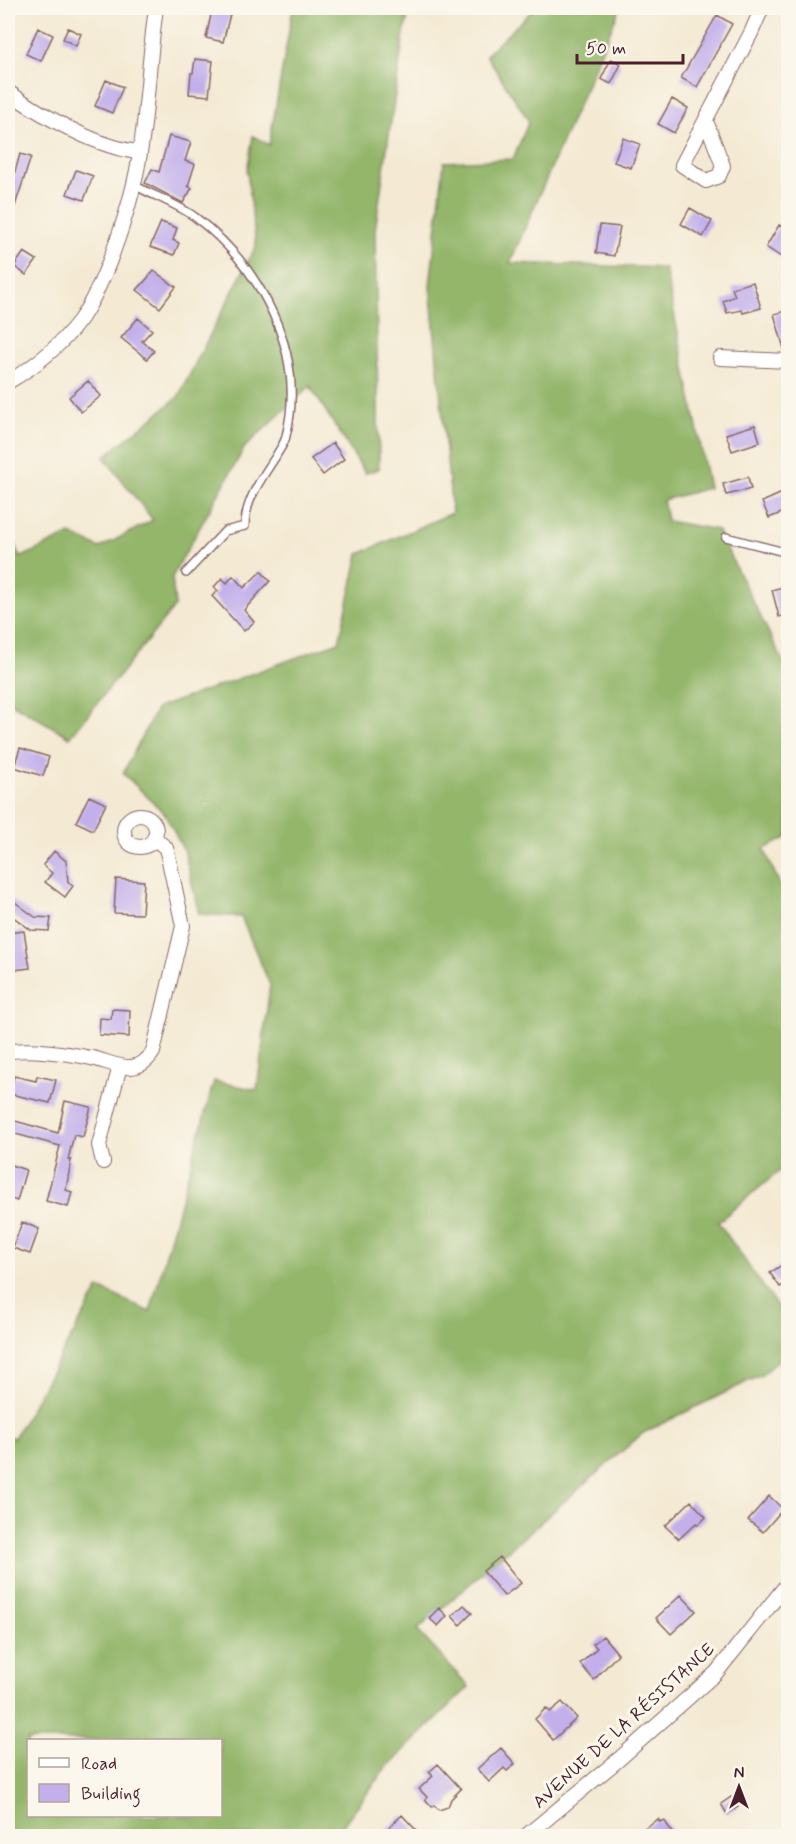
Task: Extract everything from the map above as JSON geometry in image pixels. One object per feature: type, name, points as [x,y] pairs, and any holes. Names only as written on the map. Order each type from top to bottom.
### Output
[{"type":"street","points":[[8,382],[25,372],[61,342],[80,320],[93,297],[110,257],[134,185],[140,152],[156,8]]},
{"type":"street","points":[[706,121],[752,33],[762,8]]},
{"type":"street","points":[[8,92],[51,119],[115,147],[140,152]]},
{"type":"street","points":[[720,358],[789,361]]},
{"type":"street","points":[[8,1052],[22,1050],[90,1058],[131,1067],[148,1060],[153,1052],[183,926],[166,848],[154,838]]},
{"type":"street","points":[[103,1162],[99,1145],[120,1066]]},
{"type":"street","name":"AVENUE DE LA RÉSISTANCE","points":[[526,1836],[618,1760],[716,1673],[789,1583]]},
{"type":"lane","points":[[134,185],[194,216],[227,245],[262,292],[277,320],[286,348],[292,393],[286,439],[252,495],[245,517],[245,526],[225,531],[186,573]]},
{"type":"lane","points":[[726,537],[789,553]]},
{"type":"green space","points":[[293,8],[410,8],[404,33],[375,230],[379,469],[365,473],[310,386],[245,447],[172,577],[175,606],[70,737],[8,701],[8,528],[20,558],[70,534],[100,548],[153,520],[104,457],[178,397],[256,246],[247,171],[253,136],[269,145]]},
{"type":"green space","points":[[535,8],[620,8],[510,263],[665,268],[709,488],[663,500],[667,521],[717,530],[788,671],[788,837],[764,849],[788,903],[788,1164],[718,1222],[788,1322],[788,1352],[763,1374],[643,1433],[417,1630],[469,1687],[386,1768],[335,1836],[8,1836],[8,1436],[14,1438],[99,1288],[150,1312],[214,1081],[257,1090],[270,985],[241,917],[199,914],[185,853],[165,814],[123,773],[157,708],[339,642],[359,554],[452,513],[430,286],[444,162],[513,159],[529,121],[486,55]]},
{"type":"building","points":[[212,10],[230,14],[223,42],[206,38]]},
{"type":"building","points":[[717,15],[732,24],[697,87],[681,78]]},
{"type":"building","points":[[38,28],[53,35],[41,61],[26,54]]},
{"type":"building","points":[[68,28],[81,34],[76,46],[63,39]]},
{"type":"building","points":[[195,59],[213,61],[209,96],[189,94]]},
{"type":"building","points":[[611,59],[621,64],[611,84],[601,79]]},
{"type":"building","points":[[106,80],[123,87],[112,113],[95,106]]},
{"type":"building","points":[[672,99],[688,108],[674,133],[658,124]]},
{"type":"building","points":[[169,136],[191,142],[185,161],[195,164],[188,186],[192,188],[183,203],[145,183],[152,169],[159,172]]},
{"type":"building","points":[[623,138],[640,144],[631,168],[614,162]]},
{"type":"building","points":[[20,154],[31,157],[10,221],[8,221],[8,185],[11,186]]},
{"type":"building","points":[[76,170],[93,176],[84,200],[67,194]]},
{"type":"building","points":[[690,208],[712,221],[703,237],[681,224]]},
{"type":"building","points":[[161,222],[177,228],[173,240],[179,243],[174,255],[150,247]]},
{"type":"building","points":[[600,225],[620,227],[614,256],[596,253]]},
{"type":"building","points":[[779,225],[789,231],[789,244],[781,257],[766,247]]},
{"type":"building","points":[[24,252],[37,260],[26,275],[14,266]]},
{"type":"building","points":[[154,271],[176,287],[160,308],[137,290]]},
{"type":"building","points":[[753,282],[761,308],[743,313],[742,310],[727,313],[723,301],[735,296],[732,288]]},
{"type":"building","points":[[789,310],[789,351],[785,352],[774,314]]},
{"type":"building","points":[[138,318],[152,330],[142,341],[154,351],[147,359],[121,338]]},
{"type":"building","points":[[88,381],[101,396],[81,412],[69,397]]},
{"type":"building","points":[[755,425],[760,442],[732,451],[726,434]]},
{"type":"building","points":[[333,443],[344,459],[323,475],[311,459]]},
{"type":"building","points":[[748,477],[751,489],[726,495],[723,484]]},
{"type":"building","points":[[789,490],[789,510],[769,518],[762,502]]},
{"type":"building","points":[[261,571],[270,581],[244,610],[254,622],[244,631],[212,596],[218,591],[214,587],[222,578],[227,583],[233,576],[244,588]]},
{"type":"building","points":[[789,585],[789,615],[779,617],[772,590]]},
{"type":"building","points":[[20,748],[49,757],[43,776],[14,767]]},
{"type":"building","points":[[89,796],[106,804],[93,830],[76,822]]},
{"type":"building","points":[[54,851],[66,861],[68,882],[73,886],[65,897],[45,882],[52,873],[43,865]]},
{"type":"building","points":[[116,879],[144,881],[142,914],[114,913]]},
{"type":"building","points":[[8,897],[35,917],[51,918],[49,931],[31,930],[8,913]]},
{"type":"building","points":[[24,931],[30,968],[14,970],[13,961],[8,962],[8,933]]},
{"type":"building","points":[[112,1009],[130,1010],[129,1037],[99,1035],[100,1018],[111,1019]]},
{"type":"building","points":[[14,1076],[36,1081],[37,1076],[56,1080],[50,1103],[10,1094]]},
{"type":"building","points":[[65,1101],[91,1107],[83,1137],[74,1135],[68,1160],[71,1160],[66,1190],[72,1192],[68,1207],[46,1201],[60,1146],[8,1132],[8,1119],[58,1133]]},
{"type":"building","points":[[8,1164],[26,1170],[17,1201],[8,1198]]},
{"type":"building","points":[[22,1222],[39,1229],[30,1254],[13,1248]]},
{"type":"building","points":[[782,1265],[789,1274],[789,1282],[780,1287],[770,1273]]},
{"type":"building","points":[[769,1496],[783,1509],[763,1532],[748,1520]]},
{"type":"building","points":[[691,1501],[706,1517],[679,1539],[665,1526]]},
{"type":"building","points":[[500,1557],[521,1583],[504,1596],[483,1571]]},
{"type":"building","points":[[681,1595],[696,1611],[671,1634],[656,1618]]},
{"type":"building","points":[[464,1605],[472,1613],[460,1625],[452,1616]]},
{"type":"building","points":[[439,1608],[447,1616],[438,1626],[429,1618]]},
{"type":"building","points":[[603,1636],[618,1654],[594,1680],[580,1664],[597,1648],[593,1644]]},
{"type":"building","points":[[562,1702],[577,1718],[553,1740],[535,1719],[546,1708],[550,1712]]},
{"type":"building","points":[[501,1748],[515,1764],[507,1771],[504,1768],[489,1782],[477,1769]]},
{"type":"building","points":[[438,1764],[461,1789],[451,1799],[448,1807],[439,1810],[434,1805],[432,1807],[425,1799],[427,1797],[419,1789],[433,1776],[429,1772]]},
{"type":"building","points":[[731,1797],[738,1807],[727,1814],[721,1804]]},
{"type":"building","points":[[402,1815],[416,1830],[409,1836],[380,1836]]},
{"type":"building","points":[[658,1819],[660,1822],[664,1820],[675,1836],[648,1836],[643,1829]]}]
